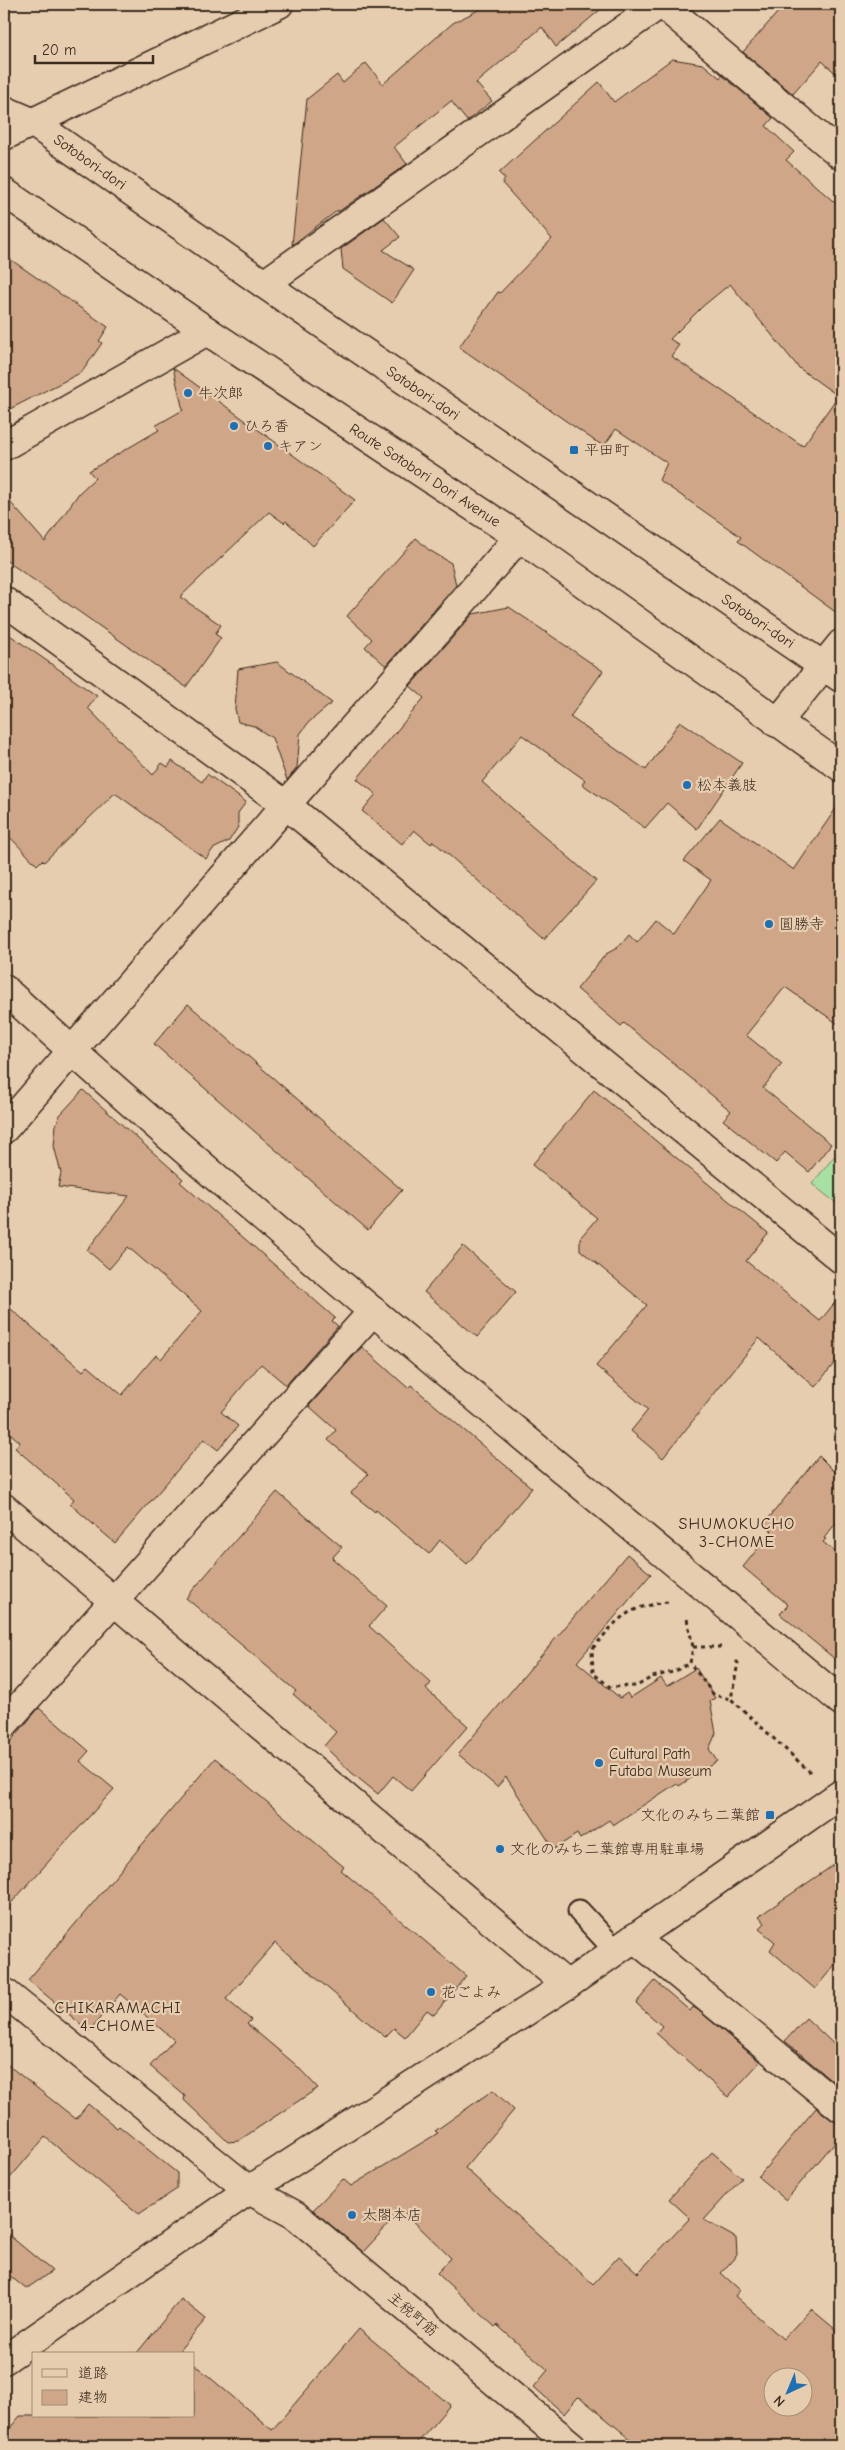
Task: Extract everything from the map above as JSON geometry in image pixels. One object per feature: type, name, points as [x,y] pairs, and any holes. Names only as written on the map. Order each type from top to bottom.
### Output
[{"type":"main road","points":[[4,136],[279,4]]},
{"type":"main road","points":[[264,284],[661,4],[841,155]]},
{"type":"main road","name":"Sotobori-dori","points":[[4,110],[32,122],[264,284],[832,672]]},
{"type":"main road","name":"Route Sotobori Dori Avenue","points":[[4,192],[207,331],[519,537],[841,767]]},
{"type":"main road","points":[[4,446],[207,331]]},
{"type":"main road","points":[[4,1129],[519,537]]},
{"type":"main road","points":[[4,601],[285,804],[841,1259]]},
{"type":"main road","points":[[778,723],[832,672],[841,644]]},
{"type":"main road","points":[[4,989],[72,1052],[373,1311],[841,1701]]},
{"type":"main road","points":[[4,1724],[373,1311]]},
{"type":"main road","points":[[4,1508],[567,1985]]},
{"type":"main road","points":[[4,2360],[249,2190],[567,1985],[841,1794]]},
{"type":"main road","points":[[625,1944],[841,2108]]},
{"type":"main road","name":"主税町筋","points":[[4,1992],[249,2190],[295,2215],[572,2446]]},
{"type":"lane","points":[[579,1911],[625,1944]]},
{"type":"path","points":[[676,1607],[668,1602],[641,1607],[622,1615],[592,1649],[593,1672],[610,1687],[637,1686],[652,1677],[673,1672],[690,1663]]},
{"type":"path","points":[[685,1612],[693,1647],[690,1663],[714,1695],[731,1699],[810,1772]]},
{"type":"path","points":[[693,1647],[720,1646],[726,1652]]},
{"type":"path","points":[[731,1699],[738,1663],[732,1658]]},
{"type":"green space","points":[[841,1148],[841,1207],[812,1184]]},
{"type":"building","points":[[490,4],[607,4],[556,47],[542,27],[476,83],[492,101],[467,121],[451,101],[394,147],[407,164],[338,212],[338,210],[292,245],[307,99],[337,75],[343,83],[366,63],[383,84],[453,23]]},
{"type":"building","points":[[785,4],[841,4],[841,78],[822,61],[793,94],[743,52]]},
{"type":"building","points":[[672,59],[703,64],[720,78],[722,75],[773,118],[766,126],[794,152],[786,160],[841,208],[841,616],[738,541],[741,537],[659,480],[667,463],[616,429],[604,446],[595,441],[459,347],[498,292],[500,293],[552,239],[502,183],[505,179],[499,173],[599,82],[614,102]],"holes":[[[730,284],[799,368],[838,396],[803,446],[671,356],[679,345],[670,339],[703,306]]]},
{"type":"building","points":[[384,218],[400,237],[383,250],[414,270],[392,303],[343,269],[341,249]]},
{"type":"building","points":[[4,255],[108,327],[99,341],[102,343],[82,372],[4,412]]},
{"type":"building","points":[[173,368],[355,500],[313,546],[286,521],[284,523],[269,512],[180,597],[221,625],[215,634],[221,638],[186,687],[4,559],[4,495],[45,542],[79,493],[95,478],[89,471],[159,430],[155,426],[183,410]]},
{"type":"building","points":[[416,538],[429,550],[451,563],[456,585],[386,666],[365,647],[372,639],[347,616]]},
{"type":"building","points":[[509,607],[603,671],[570,717],[646,770],[680,721],[742,763],[697,829],[667,803],[645,828],[582,784],[585,780],[522,735],[482,782],[596,881],[544,939],[433,841],[431,844],[414,830],[402,844],[362,811],[376,794],[357,779],[424,698],[410,686],[473,614]]},
{"type":"building","points":[[4,631],[97,696],[88,708],[153,775],[162,763],[168,767],[172,761],[202,782],[207,774],[246,802],[238,813],[238,827],[229,841],[213,849],[206,859],[115,793],[44,862],[42,860],[37,865],[4,831]]},
{"type":"building","points":[[277,662],[332,703],[309,722],[300,734],[297,768],[287,780],[272,738],[254,726],[238,722],[235,709],[238,669]]},
{"type":"building","points":[[841,801],[841,1026],[785,987],[746,1035],[782,1064],[763,1088],[831,1144],[809,1172],[785,1152],[776,1163],[723,1120],[731,1111],[624,1023],[621,1026],[577,989],[606,954],[617,948],[629,934],[637,942],[656,919],[674,934],[711,880],[684,861],[720,818],[794,870]]},
{"type":"building","points":[[188,1004],[402,1190],[368,1230],[154,1044]]},
{"type":"building","points":[[83,1090],[183,1179],[180,1182],[335,1318],[332,1321],[338,1326],[286,1385],[261,1364],[221,1412],[238,1426],[218,1450],[204,1439],[115,1543],[70,1504],[74,1499],[15,1448],[20,1442],[4,1428],[4,1303],[83,1371],[88,1366],[122,1395],[156,1355],[161,1359],[202,1311],[128,1247],[109,1269],[87,1250],[129,1196],[58,1187],[61,1173],[54,1146],[56,1125],[60,1115]]},
{"type":"building","points":[[594,1090],[768,1233],[746,1261],[820,1321],[841,1295],[841,1355],[815,1387],[759,1338],[663,1458],[631,1431],[648,1410],[596,1366],[647,1305],[580,1250],[580,1238],[597,1218],[532,1165]]},
{"type":"building","points":[[463,1246],[516,1292],[477,1337],[424,1292]]},
{"type":"building","points":[[362,1347],[408,1388],[411,1385],[532,1488],[467,1564],[440,1540],[429,1554],[376,1510],[375,1512],[351,1493],[368,1474],[328,1440],[336,1430],[309,1406]]},
{"type":"building","points":[[819,1456],[841,1478],[841,1517],[824,1538],[826,1539],[823,1542],[841,1557],[841,1664],[780,1614],[788,1605],[743,1567],[772,1531],[764,1524]]},
{"type":"building","points":[[277,1492],[342,1547],[332,1558],[387,1606],[369,1626],[431,1683],[426,1689],[468,1726],[411,1791],[393,1776],[378,1794],[352,1773],[324,1746],[336,1732],[293,1694],[296,1691],[186,1598]]},
{"type":"building","points":[[627,1554],[651,1574],[577,1662],[620,1698],[627,1693],[630,1698],[661,1678],[667,1686],[696,1668],[715,1698],[710,1701],[716,1733],[709,1749],[717,1761],[679,1786],[677,1783],[613,1825],[609,1820],[580,1839],[577,1834],[554,1849],[506,1777],[497,1787],[458,1754]]},
{"type":"building","points":[[39,1708],[89,1751],[80,1761],[114,1789],[4,1911],[4,1749]]},
{"type":"building","points":[[215,1758],[344,1867],[341,1870],[466,1976],[434,2015],[427,2010],[405,2037],[394,2028],[385,2037],[275,1943],[226,1999],[251,2020],[247,2024],[295,2064],[318,2088],[238,2141],[228,2142],[184,2100],[185,2096],[150,2066],[174,2040],[120,1994],[89,2031],[28,1980]]},
{"type":"building","points":[[841,1860],[841,1957],[815,1989],[770,1950],[775,1942],[759,1929],[765,1923],[759,1916]]},
{"type":"building","points":[[655,1981],[690,2011],[693,2007],[698,2010],[760,2062],[728,2097],[656,2033],[662,2026],[636,2003]]},
{"type":"building","points":[[806,2018],[841,2051],[841,2088],[785,2041]]},
{"type":"building","points":[[4,2062],[76,2119],[88,2104],[117,2128],[119,2126],[177,2173],[177,2189],[139,2214],[45,2137],[4,2185]]},
{"type":"building","points":[[493,2090],[514,2110],[465,2168],[593,2284],[619,2256],[638,2273],[690,2218],[669,2199],[712,2152],[742,2178],[704,2220],[736,2238],[737,2255],[721,2273],[740,2290],[735,2296],[783,2339],[811,2309],[841,2334],[841,2446],[639,2446],[581,2398],[578,2397],[564,2414],[534,2387],[548,2370],[497,2325],[495,2327],[437,2273],[451,2258],[402,2210],[363,2252],[313,2210],[343,2179],[351,2186],[438,2133],[435,2131]]},
{"type":"building","points":[[816,2108],[832,2120],[841,2123],[841,2135],[786,2200],[758,2177]]},
{"type":"building","points":[[4,2231],[52,2271],[26,2289],[4,2271]]},
{"type":"building","points":[[181,2299],[206,2319],[178,2352],[138,2352]]},
{"type":"building","points":[[359,2329],[450,2405],[415,2446],[4,2446],[4,2435],[20,2416],[32,2416],[32,2418],[195,2418],[195,2365],[272,2430]]},
{"type":"place","name":"牛次郎","points":[[188,393]]},
{"type":"place","name":"ひろ香","points":[[234,426]]},
{"type":"place","name":"キアン","points":[[268,446]]},
{"type":"place","name":"平田町","points":[[574,450]]},
{"type":"place","name":"松本義肢","points":[[687,785]]},
{"type":"place","name":"圓勝寺","points":[[769,924]]},
{"type":"place","name":"Cultural Path Futaba Museum","points":[[599,1763]]},
{"type":"place","name":"文化のみち二葉館","points":[[770,1815]]},
{"type":"place","name":"文化のみち二葉館専用駐車場","points":[[500,1849]]},
{"type":"place","name":"花ごよみ","points":[[431,1992]]},
{"type":"place","name":"太閤本店","points":[[352,2215]]},
{"type":"district","name":"SHUMOKUCHO 3-CHOME","points":[[737,1532]]},
{"type":"district","name":"CHIKARAMACHI 4-CHOME","points":[[118,2016]]}]
